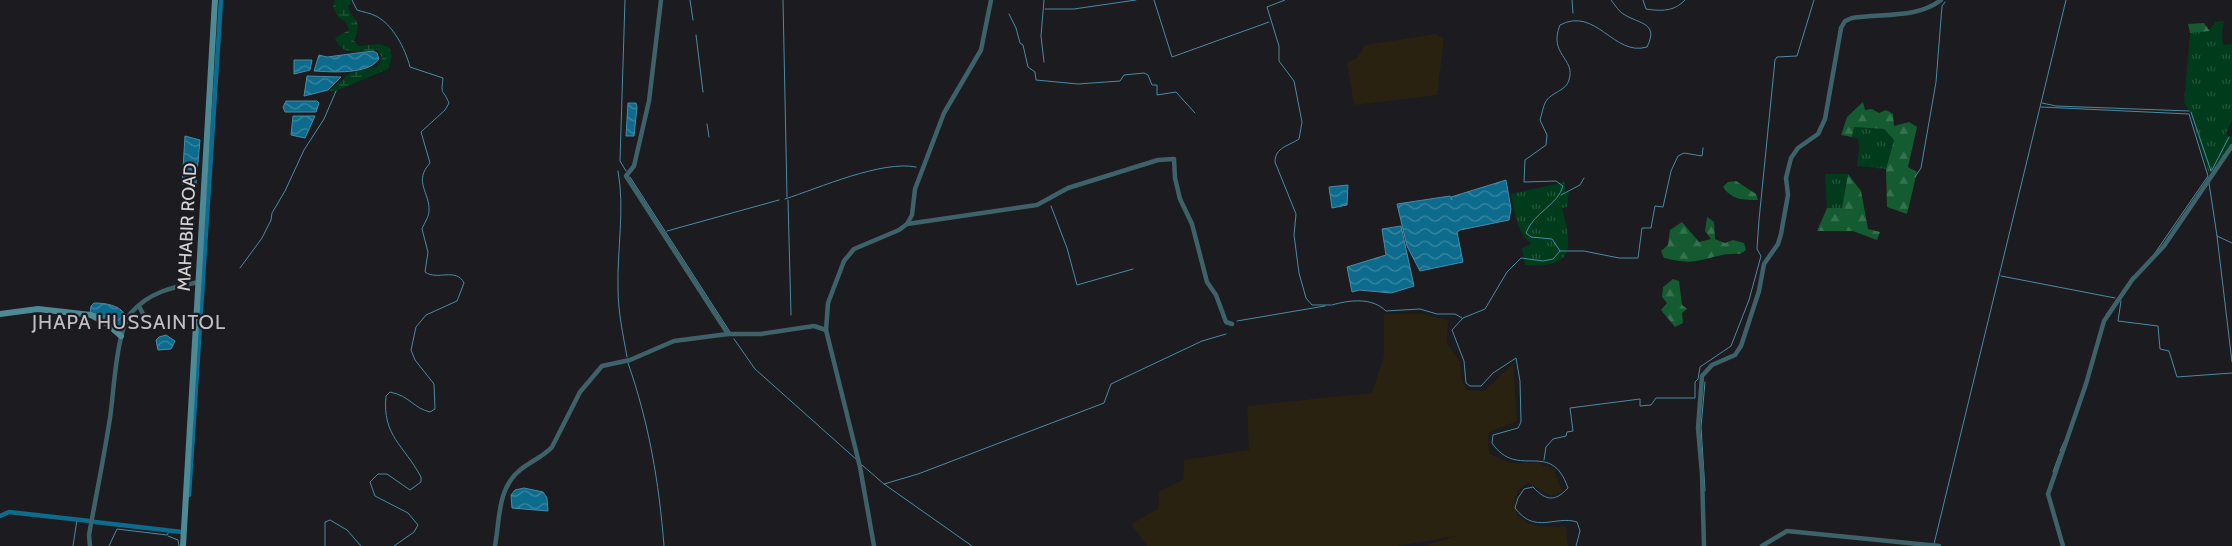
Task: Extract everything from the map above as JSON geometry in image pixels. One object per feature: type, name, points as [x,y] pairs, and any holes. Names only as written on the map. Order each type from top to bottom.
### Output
[{"type":"street","name":"MAHABIR ROAD","points":[[183,546],[215,0]]},
{"type":"street","points":[[661,0],[649,101],[634,166],[626,176],[728,334]]},
{"type":"street","points":[[907,224],[912,215],[915,189],[944,113],[981,50],[991,0]]},
{"type":"street","points":[[1704,546],[1702,474],[1698,428],[1702,376],[1712,366],[1735,355],[1740,346],[1759,291],[1764,264],[1778,244],[1781,234],[1788,195],[1786,178],[1791,158],[1798,148],[1818,134],[1825,119],[1841,28],[1845,21],[1852,18],[1909,13],[1933,6],[1941,0]]},
{"type":"street","points":[[2063,546],[2048,494],[2086,384],[2104,321],[2132,280],[2164,246],[2232,146]]},
{"type":"street","points":[[874,546],[860,467],[826,330],[828,303],[844,262],[859,246],[891,234],[907,224],[1037,205],[1068,188],[1158,160],[1174,159],[1180,199],[1192,224],[1208,282],[1216,294],[1226,322],[1232,324]]},
{"type":"street","points":[[90,546],[89,535],[111,414],[121,336],[130,314],[147,299],[170,287],[199,282]]},
{"type":"street","points":[[139,306],[144,316]]},
{"type":"street","points":[[0,314],[38,309],[92,315],[106,323],[121,336]]},
{"type":"street","points":[[495,546],[501,502],[509,481],[529,462],[546,454],[552,447],[580,392],[602,366],[630,360],[674,341],[728,334],[761,334],[814,326],[826,330]]},
{"type":"street","points":[[1762,546],[1787,532],[1939,546]]},
{"type":"shaded area","points":[[1436,34],[1444,39],[1437,95],[1354,105],[1347,62],[1356,59],[1365,45]]},
{"type":"shaded area","points":[[1384,314],[1422,314],[1448,320],[1447,343],[1460,362],[1461,377],[1466,390],[1484,391],[1513,364],[1517,421],[1488,433],[1489,454],[1511,463],[1539,463],[1554,470],[1562,491],[1551,496],[1528,483],[1518,491],[1514,502],[1517,515],[1528,523],[1541,527],[1566,527],[1568,546],[1424,546],[1456,536],[1397,546],[1147,546],[1131,524],[1158,509],[1159,491],[1183,480],[1184,460],[1249,450],[1247,406],[1372,393],[1384,356]]},
{"type":"green space","points":[[335,0],[350,0],[351,4],[348,6],[358,24],[354,41],[359,46],[379,44],[389,47],[392,57],[388,69],[336,91],[329,91],[350,73],[377,67],[382,58],[377,50],[353,52],[347,51],[338,44],[335,38],[349,30],[346,22],[338,17],[333,7]]},
{"type":"green space","points":[[2224,21],[2222,31],[2223,45],[2232,44],[2232,120],[2226,133],[2229,137],[2232,136],[2232,146],[2210,177],[2190,112],[2184,103],[2190,33],[2209,31],[2215,22]]},
{"type":"green space","points":[[2204,23],[2210,31],[2190,33],[2188,24]]},
{"type":"green space","points":[[1863,102],[1865,110],[1872,109],[1879,113],[1886,110],[1893,114],[1894,126],[1909,122],[1917,127],[1908,167],[1917,172],[1907,214],[1887,207],[1886,169],[1894,140],[1884,129],[1854,127],[1852,137],[1841,135],[1847,117]]},
{"type":"green space","points":[[1854,127],[1884,129],[1894,140],[1886,169],[1857,166],[1859,148],[1858,139],[1852,137]]},
{"type":"green space","points":[[1825,174],[1848,174],[1842,208],[1827,208]]},
{"type":"green space","points":[[1848,174],[1861,191],[1868,229],[1880,232],[1877,240],[1853,231],[1817,231],[1827,208],[1842,208]]},
{"type":"green space","points":[[1736,181],[1756,194],[1758,200],[1743,199],[1730,195],[1723,187],[1728,182]]},
{"type":"green space","points":[[1565,182],[1565,192],[1569,191],[1567,207],[1562,208],[1568,234],[1566,253],[1561,259],[1553,263],[1525,265],[1522,248],[1531,244],[1522,234],[1519,227],[1511,194]]},
{"type":"green space","points":[[1707,217],[1714,222],[1715,239],[1725,243],[1733,240],[1744,243],[1746,250],[1740,254],[1723,255],[1692,262],[1664,258],[1661,251],[1668,245],[1670,230],[1682,222],[1699,242],[1711,239],[1705,231]]},
{"type":"green space","points":[[1673,279],[1679,281],[1682,305],[1687,309],[1682,313],[1683,323],[1675,327],[1661,310],[1667,303],[1662,297],[1663,287]]},
{"type":"water","points":[[373,51],[377,53],[379,59],[367,68],[349,71],[314,71],[319,55],[327,57]]},
{"type":"water","points":[[294,60],[312,60],[310,70],[294,74]]},
{"type":"water","points":[[307,76],[341,77],[328,90],[304,96]]},
{"type":"water","points":[[286,101],[317,101],[319,103],[316,112],[285,112],[283,107]]},
{"type":"water","points":[[628,103],[636,103],[637,107],[634,136],[626,136]]},
{"type":"water","points":[[293,116],[315,116],[305,138],[291,135]]},
{"type":"water","points":[[185,136],[200,140],[196,184],[192,185],[191,183],[182,184]]},
{"type":"water","points":[[1506,180],[1511,209],[1509,220],[1460,230],[1457,232],[1463,262],[1420,271],[1407,246],[1397,204],[1450,196],[1452,200],[1451,197]]},
{"type":"water","points":[[1348,185],[1347,205],[1332,208],[1329,187]]},
{"type":"water","points":[[1401,226],[1414,286],[1391,293],[1359,290],[1352,292],[1347,267],[1386,255],[1382,229]]},
{"type":"water","points":[[94,303],[112,305],[123,312],[125,315],[120,329],[97,314],[90,313],[91,306]]},
{"type":"water","points":[[166,335],[175,341],[171,349],[158,350],[156,340]]},
{"type":"water","points":[[524,488],[543,492],[547,498],[548,511],[512,508],[511,495],[515,490]]},
{"type":"waterway","points":[[189,495],[221,0]]},
{"type":"waterway","points":[[352,0],[357,10],[376,16],[388,25],[402,45],[410,67],[443,78],[442,90],[449,103],[445,110],[421,132],[430,163],[425,170],[422,182],[429,204],[429,211],[422,229],[428,252],[425,272],[435,275],[456,276],[461,278],[464,283],[457,301],[426,315],[416,327],[411,350],[415,360],[434,384],[435,409],[430,412],[424,410],[402,396],[390,392],[386,396],[387,421],[391,431],[421,477],[421,482],[410,490],[387,474],[378,474],[370,482],[375,496],[408,513],[418,525],[414,532],[394,546]]},
{"type":"waterway","points":[[625,0],[620,161],[626,171]]},
{"type":"waterway","points":[[690,0],[693,20]]},
{"type":"waterway","points":[[783,0],[787,197]]},
{"type":"waterway","points":[[1044,0],[1041,36],[1044,62]]},
{"type":"waterway","points":[[1045,9],[1074,9],[1136,0]]},
{"type":"waterway","points":[[1154,0],[1172,57],[1269,22]]},
{"type":"waterway","points":[[1285,0],[1267,7],[1279,46],[1279,61],[1294,81],[1302,122],[1299,139],[1283,147],[1277,153],[1275,162],[1296,214],[1294,235],[1299,273],[1306,298],[1312,305],[1331,305]]},
{"type":"waterway","points":[[1572,0],[1573,13]]},
{"type":"waterway","points":[[1576,546],[1580,531],[1577,522],[1569,520],[1530,521],[1515,508],[1518,498],[1524,489],[1533,487],[1542,495],[1550,498],[1555,498],[1563,493],[1568,488],[1561,473],[1553,465],[1543,462],[1512,459],[1502,454],[1492,443],[1493,435],[1518,428],[1521,422],[1520,381],[1516,358],[1493,373],[1481,386],[1470,386],[1466,383],[1464,361],[1452,330],[1463,318],[1485,309],[1507,272],[1521,258],[1543,261],[1553,259],[1560,251],[1552,239],[1531,237],[1526,233],[1534,220],[1556,199],[1563,186],[1556,181],[1524,182],[1525,160],[1546,145],[1547,135],[1540,120],[1544,105],[1549,98],[1565,87],[1569,80],[1569,66],[1557,43],[1560,25],[1573,21],[1584,22],[1595,26],[1625,45],[1635,48],[1647,47],[1651,33],[1646,25],[1623,14],[1611,0]]},
{"type":"waterway","points":[[1643,0],[1646,9],[1662,10],[1672,9],[1685,0]]},
{"type":"waterway","points":[[1544,460],[1546,447],[1553,439],[1566,436],[1567,432],[1573,431],[1570,408],[1640,399],[1640,406],[1651,405],[1656,398],[1695,398],[1695,382],[1698,379],[1700,367],[1731,346],[1749,300],[1761,256],[1757,249],[1759,220],[1775,60],[1777,57],[1797,56],[1814,0]]},
{"type":"waterway","points":[[1934,544],[2066,0]]},
{"type":"waterway","points":[[1915,177],[1921,168],[1936,82],[1942,6],[1945,2]]},
{"type":"waterway","points":[[1009,14],[1016,28],[1020,43],[1023,45],[1028,67],[1035,72],[1036,80],[1078,84],[1120,81],[1124,75],[1144,73],[1148,75],[1152,85],[1157,85],[1157,95],[1176,92],[1195,113]]},
{"type":"waterway","points":[[696,35],[703,92]]},
{"type":"waterway","points":[[240,268],[262,238],[271,220],[272,213],[285,191],[304,150],[324,119],[336,91]]},
{"type":"waterway","points":[[2042,103],[2056,106],[2189,111]]},
{"type":"waterway","points":[[2041,107],[2189,114],[2208,176],[2155,253]]},
{"type":"waterway","points":[[2191,112],[2211,171]]},
{"type":"waterway","points":[[707,124],[709,137]]},
{"type":"waterway","points":[[2212,170],[2229,137]]},
{"type":"waterway","points":[[1560,251],[1584,251],[1619,258],[1638,258],[1642,228],[1651,228],[1655,206],[1663,207],[1671,171],[1678,156],[1684,153],[1702,156],[1703,148]]},
{"type":"waterway","points":[[785,199],[869,171],[902,166],[916,167]]},
{"type":"waterway","points":[[618,171],[621,200],[618,297],[627,357]]},
{"type":"waterway","points":[[630,177],[730,332]]},
{"type":"waterway","points":[[1561,195],[1580,185],[1584,178]]},
{"type":"waterway","points":[[2209,183],[2217,236],[2232,243]]},
{"type":"waterway","points":[[667,231],[779,200]]},
{"type":"waterway","points":[[788,200],[791,315]]},
{"type":"waterway","points":[[1051,206],[1067,248],[1077,285],[1133,269]]},
{"type":"waterway","points":[[2217,236],[2232,362]]},
{"type":"waterway","points":[[2001,276],[2115,298]]},
{"type":"waterway","points":[[2106,315],[2133,276]]},
{"type":"waterway","points":[[1332,305],[1360,301],[1374,303],[1386,311],[1420,309],[1437,314],[1455,314],[1462,318]]},
{"type":"waterway","points":[[2121,301],[2118,321],[2158,326],[2160,349],[2169,351],[2177,377],[2232,373]]},
{"type":"waterway","points":[[1237,321],[1325,306]]},
{"type":"waterway","points":[[884,484],[918,474],[1104,403],[1111,384],[1202,341],[1226,334]]},
{"type":"waterway","points":[[734,339],[755,369],[857,460]]},
{"type":"waterway","points":[[628,363],[642,408],[652,453],[664,546]]},
{"type":"waterway","points":[[1705,382],[1701,427],[1705,491]]},
{"type":"waterway","points":[[2060,451],[2064,442]]},
{"type":"waterway","points":[[2053,472],[2060,453]]},
{"type":"waterway","points":[[862,465],[884,484],[972,546]]},
{"type":"waterway","points":[[0,516],[9,512],[90,521]]},
{"type":"waterway","points":[[73,546],[77,520]]},
{"type":"waterway","points":[[325,546],[325,522],[330,520],[347,530],[361,546]]},
{"type":"waterway","points":[[95,522],[182,532]]},
{"type":"waterway","points":[[109,546],[117,529],[167,535],[169,532]]},
{"type":"waterway","points":[[168,536],[178,540],[179,546]]},
{"type":"district","name":"JHAPA HUSSAINTOL","points":[[129,322]]}]
